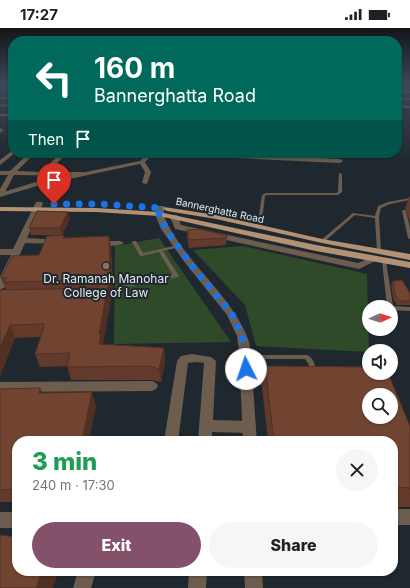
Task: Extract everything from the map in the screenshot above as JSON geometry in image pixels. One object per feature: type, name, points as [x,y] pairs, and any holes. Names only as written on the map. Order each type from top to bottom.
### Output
[{"type":"main road","name":"Bannerghatta Road","points":[[0,204],[96,210],[160,211],[216,217],[377,255],[410,257]]},
{"type":"main road","name":"Bannerghatta Road","points":[[0,209],[38,207]]},
{"type":"main road","points":[[160,211],[174,217]]},
{"type":"main road","points":[[377,255],[384,261],[410,265]]},
{"type":"street","points":[[0,163],[8,156]]},
{"type":"street","points":[[0,195],[12,173],[27,158]]},
{"type":"street","points":[[43,173],[59,158]]},
{"type":"street","points":[[0,195],[36,184],[142,162],[146,158]]},
{"type":"street","points":[[302,158],[340,161]]},
{"type":"street","points":[[142,162],[148,172],[145,183]]},
{"type":"street","points":[[0,173],[83,174]]},
{"type":"street","points":[[0,287],[38,207]]},
{"type":"street","points":[[160,211],[166,229],[232,314],[242,336],[247,382],[250,436]]},
{"type":"street","points":[[174,217],[178,227],[359,266],[377,255]]},
{"type":"street","points":[[22,240],[67,242]]},
{"type":"street","points":[[90,242],[120,243]]},
{"type":"street","points":[[0,252],[16,252]]},
{"type":"street","points":[[172,436],[183,361],[187,358],[207,358],[210,361],[206,436]]},
{"type":"street","points":[[0,387],[152,386]]},
{"type":"street","points":[[206,426],[249,427]]},
{"type":"street","points":[[398,517],[410,517]]},
{"type":"street","points":[[0,520],[12,520]]},
{"type":"street","points":[[82,588],[86,576]]},
{"type":"street","points":[[197,588],[198,576]]},
{"type":"street","points":[[253,576],[254,588]]},
{"type":"lane","points":[[259,228],[263,196],[273,194],[337,194],[340,192],[340,174]]},
{"type":"lane","points":[[377,255],[376,217],[379,207],[389,203],[410,199]]},
{"type":"lane","points":[[404,211],[410,238]]},
{"type":"lane","points":[[322,241],[354,214],[376,217]]},
{"type":"lane","points":[[134,242],[142,255],[178,246]]},
{"type":"lane","points":[[127,285],[176,276],[160,250]]},
{"type":"lane","points":[[384,261],[390,300]]},
{"type":"lane","points":[[398,308],[410,309]]},
{"type":"lane","points":[[245,357],[307,357],[311,362],[315,379],[312,382]]},
{"type":"lane","points":[[247,382],[276,382]]},
{"type":"green space","points":[[159,238],[231,342],[114,344],[115,246]]},
{"type":"green space","points":[[243,246],[367,274],[368,300],[362,300],[362,336],[369,336],[369,344],[362,344],[362,352],[256,346],[245,305],[193,250]]},
{"type":"building","points":[[37,211],[68,212],[60,228],[29,228]]},
{"type":"building","points":[[200,229],[227,236],[227,238],[189,240],[187,230]]},
{"type":"building","points":[[64,235],[63,238],[109,236],[110,275],[99,334],[101,334],[99,344],[164,348],[159,369],[150,366],[67,367],[70,353],[35,354],[44,324],[10,325],[0,348],[0,290],[97,288],[100,285],[98,281],[94,280],[4,282],[6,278],[1,278],[12,256],[39,255],[47,236]]},
{"type":"building","points":[[402,280],[410,293],[410,301],[399,301],[395,294],[393,281]]},
{"type":"building","points":[[265,366],[362,367],[362,380],[391,380],[394,388],[362,388],[362,424],[398,424],[398,397],[410,426],[410,488],[398,487],[398,436],[273,436]]},
{"type":"building","points":[[40,388],[39,393],[92,392],[83,436],[12,436],[12,489],[0,490],[0,389]]},
{"type":"building","points":[[0,535],[12,536],[12,576],[40,576],[36,588],[0,588]]},
{"type":"place","name":"Dr. Ramanah Manohar College of Law","points":[[106,266]]},
{"type":"route","points":[[54,204],[101,204],[161,208],[159,214],[166,229],[189,262],[232,314],[242,336],[246,369]]}]
